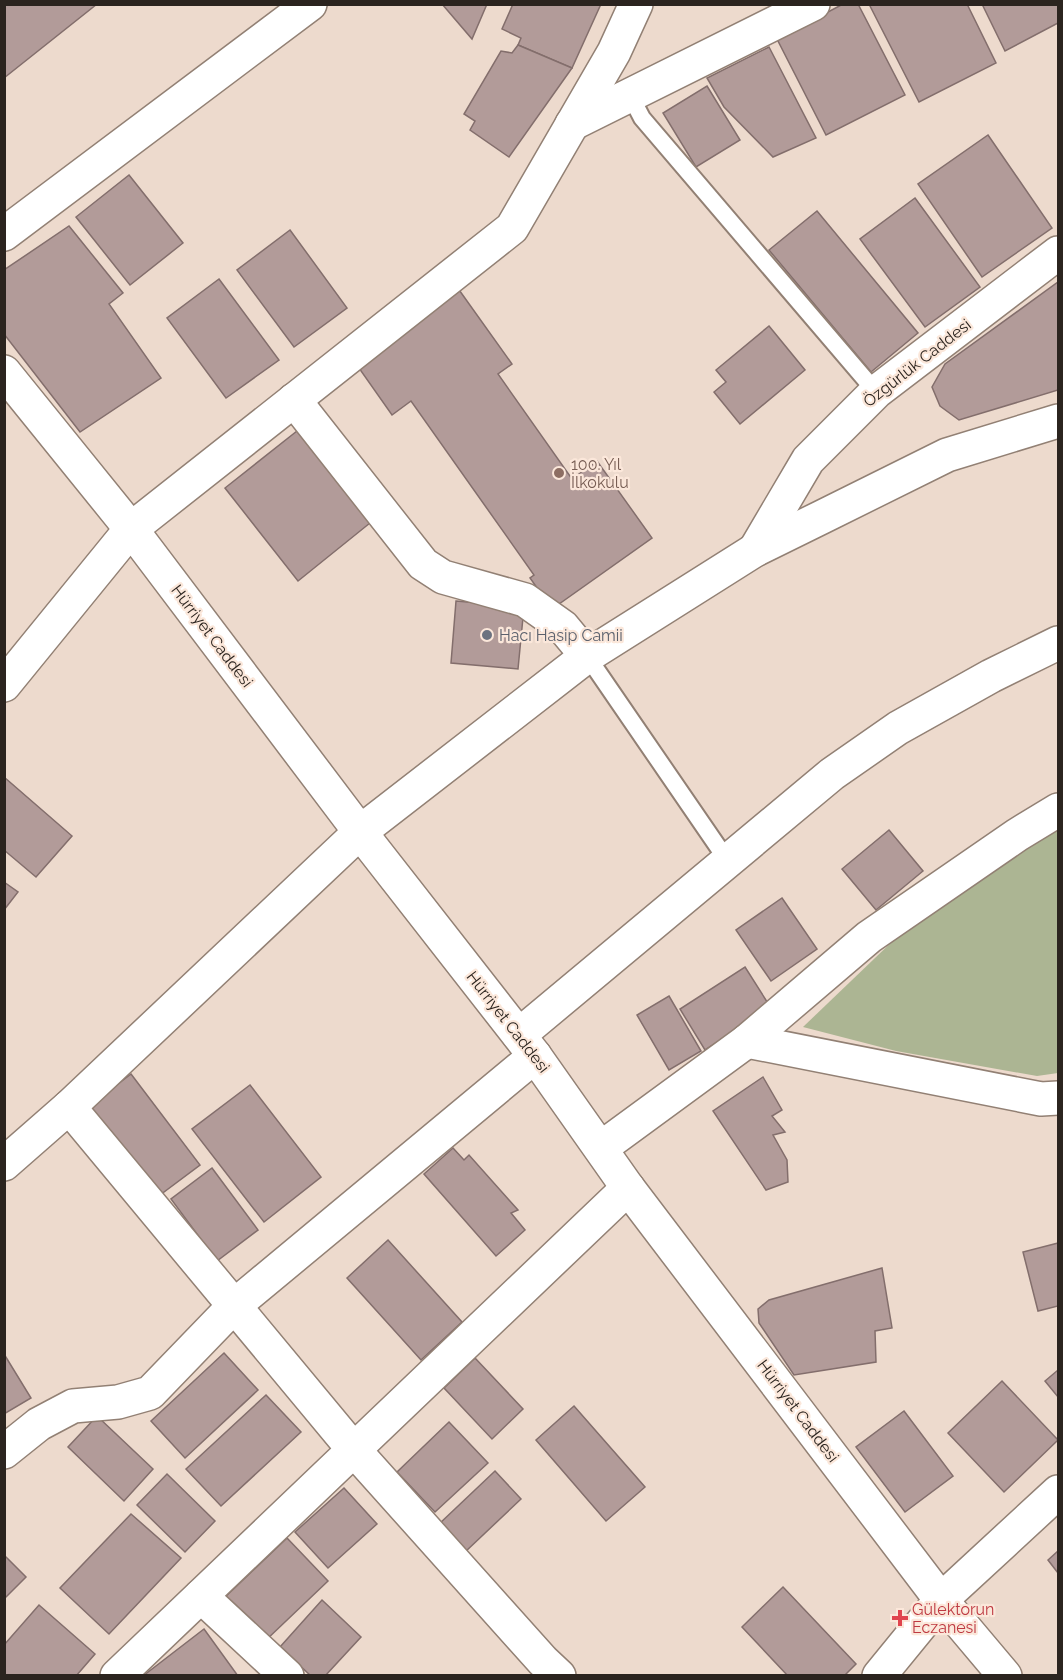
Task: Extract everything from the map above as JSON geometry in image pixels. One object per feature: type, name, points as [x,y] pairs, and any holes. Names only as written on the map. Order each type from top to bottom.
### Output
[{"type":"street","points":[[4,234],[310,4]]},
{"type":"street","points":[[4,685],[130,529],[512,228],[614,52],[636,4]]},
{"type":"street","points":[[572,124],[813,4]]},
{"type":"street","name":"Özgürlük Caddesi","points":[[755,550],[808,460],[876,392],[1059,253]]},
{"type":"street","name":"Hürriyet Caddesi","points":[[4,372],[130,529],[360,832],[527,1045],[628,1188],[941,1600],[1005,1676]]},
{"type":"street","points":[[294,400],[423,564],[443,577],[525,600],[563,627],[587,656]]},
{"type":"street","points":[[4,1164],[69,1107],[360,832],[587,656],[755,550],[946,455],[1059,421]]},
{"type":"street","points":[[4,1452],[39,1424],[73,1406],[118,1402],[150,1393],[234,1306],[527,1045],[727,860],[832,774],[898,728],[991,676],[1059,643]]},
{"type":"street","points":[[601,1148],[747,1041],[869,937],[1017,835],[1059,810]]},
{"type":"street","points":[[747,1041],[1041,1099],[1059,1098]]},
{"type":"street","points":[[69,1107],[354,1450],[544,1671]]},
{"type":"street","points":[[117,1676],[628,1188]]},
{"type":"street","points":[[879,1676],[941,1600],[1059,1492]]},
{"type":"street","points":[[201,1596],[287,1676]]},
{"type":"lane","points":[[630,95],[642,118],[876,392]]},
{"type":"lane","points":[[587,656],[727,860]]},
{"type":"green space","points":[[1058,829],[1058,1073],[1037,1076],[896,1051],[803,1027],[923,912]]},
{"type":"building","points":[[4,4],[97,4],[4,78]]},
{"type":"building","points":[[442,4],[487,4],[472,39]]},
{"type":"building","points":[[513,4],[601,4],[572,68],[518,45],[521,38],[502,29]]},
{"type":"building","points":[[843,4],[858,4],[905,95],[826,135],[777,39]]},
{"type":"building","points":[[869,4],[967,4],[996,63],[919,102]]},
{"type":"building","points":[[982,4],[1058,4],[1058,23],[1005,51]]},
{"type":"building","points":[[518,45],[572,68],[509,157],[470,130],[475,121],[464,114],[501,51],[512,53]]},
{"type":"building","points":[[769,47],[816,138],[773,157],[724,107],[707,78]]},
{"type":"building","points":[[707,86],[740,140],[696,167],[663,113]]},
{"type":"building","points":[[988,135],[1052,228],[982,277],[918,184]]},
{"type":"building","points":[[129,175],[183,243],[130,285],[76,217]]},
{"type":"building","points":[[915,198],[980,287],[925,327],[860,239]]},
{"type":"building","points":[[817,211],[918,333],[871,372],[769,250]]},
{"type":"building","points":[[69,226],[123,293],[109,304],[161,378],[80,432],[4,334],[4,270]]},
{"type":"building","points":[[290,230],[347,308],[294,347],[237,270]]},
{"type":"building","points":[[219,279],[279,360],[226,398],[167,318]]},
{"type":"building","points":[[1058,282],[1058,390],[959,420],[940,406],[932,387],[945,364]]},
{"type":"building","points":[[457,287],[512,364],[498,374],[572,479],[597,461],[652,538],[552,609],[530,578],[534,575],[411,401],[392,415],[354,361]]},
{"type":"building","points":[[769,326],[805,370],[740,424],[714,392],[726,382],[716,370]]},
{"type":"building","points":[[297,431],[370,523],[298,581],[225,488]]},
{"type":"building","name":"Hacı Hasip Camii","points":[[456,601],[524,607],[518,669],[451,663]]},
{"type":"building","points":[[4,777],[72,836],[36,877],[4,850]]},
{"type":"building","points":[[889,830],[923,871],[876,910],[842,869]]},
{"type":"building","points":[[4,882],[18,892],[4,910]]},
{"type":"building","points":[[782,898],[817,949],[771,981],[736,930]]},
{"type":"building","points":[[745,967],[771,1008],[705,1050],[680,1009]]},
{"type":"building","points":[[669,996],[701,1051],[669,1070],[637,1015]]},
{"type":"building","points":[[131,1074],[200,1165],[156,1198],[88,1107]]},
{"type":"building","points":[[763,1077],[782,1110],[772,1116],[785,1132],[773,1135],[787,1160],[788,1182],[766,1190],[713,1111]]},
{"type":"building","points":[[250,1085],[321,1177],[264,1222],[192,1129]]},
{"type":"building","points":[[453,1148],[464,1160],[469,1155],[518,1210],[511,1213],[525,1230],[496,1256],[424,1174]]},
{"type":"building","points":[[212,1168],[258,1230],[217,1261],[171,1199]]},
{"type":"building","points":[[388,1240],[462,1322],[421,1360],[347,1278]]},
{"type":"building","points":[[1058,1243],[1058,1306],[1038,1311],[1023,1252]]},
{"type":"building","points":[[882,1268],[892,1328],[875,1331],[876,1362],[794,1375],[759,1323],[758,1309],[769,1300]]},
{"type":"building","points":[[224,1353],[258,1390],[185,1458],[151,1421]]},
{"type":"building","points":[[4,1354],[31,1398],[4,1414]]},
{"type":"building","points":[[475,1358],[523,1409],[492,1439],[444,1388]]},
{"type":"building","points":[[1058,1370],[1058,1397],[1045,1381]]},
{"type":"building","points":[[1002,1381],[1058,1440],[1004,1492],[948,1433]]},
{"type":"building","points":[[266,1395],[301,1432],[221,1506],[186,1469]]},
{"type":"building","points":[[574,1406],[645,1487],[606,1521],[536,1440]]},
{"type":"building","points":[[904,1411],[953,1476],[905,1512],[856,1447]]},
{"type":"building","points":[[97,1416],[153,1469],[124,1501],[68,1447]]},
{"type":"building","points":[[449,1422],[488,1463],[435,1512],[397,1472]]},
{"type":"building","points":[[495,1471],[521,1499],[464,1553],[438,1525]]},
{"type":"building","points":[[167,1474],[215,1521],[185,1552],[137,1505]]},
{"type":"building","points":[[344,1488],[377,1524],[328,1568],[295,1532]]},
{"type":"building","points":[[131,1514],[181,1558],[109,1634],[60,1588]]},
{"type":"building","points":[[287,1538],[328,1581],[264,1642],[223,1599]]},
{"type":"building","points":[[1058,1551],[1058,1573],[1048,1560]]},
{"type":"building","points":[[4,1555],[26,1577],[4,1599]]},
{"type":"building","points":[[783,1587],[856,1664],[844,1676],[788,1676],[742,1627]]},
{"type":"building","points":[[322,1600],[361,1637],[325,1676],[311,1676],[280,1647]]},
{"type":"building","points":[[39,1605],[95,1654],[76,1676],[4,1676],[4,1645]]},
{"type":"building","points":[[204,1629],[238,1676],[143,1676]]},
{"type":"place","name":"100. Yıl İlkokulu","points":[[559,473]]},
{"type":"place","name":"Hacı Hasip Camii","points":[[487,635]]},
{"type":"place","name":"Gülektorun Eczanesi","points":[[900,1618]]}]
